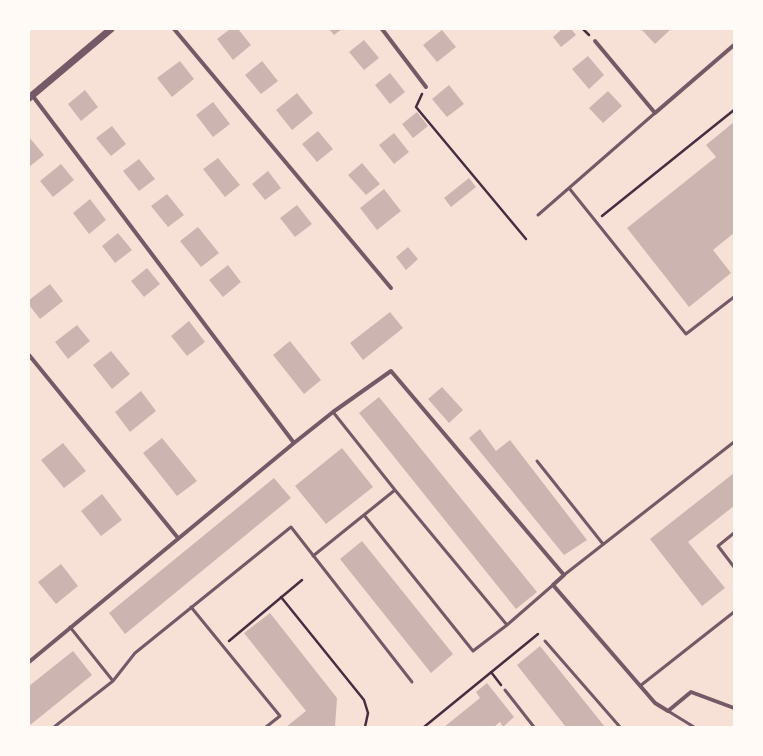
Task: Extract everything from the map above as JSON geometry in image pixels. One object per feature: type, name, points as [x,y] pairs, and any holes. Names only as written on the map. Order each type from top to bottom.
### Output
[{"type":"street","points":[[111,29],[30,96],[294,443]]},
{"type":"street","points":[[174,29],[391,288]]},
{"type":"street","points":[[382,29],[426,87]]},
{"type":"street","points":[[595,41],[655,113],[734,45]]},
{"type":"street","points":[[29,355],[178,538]]},
{"type":"street","points":[[29,662],[294,443],[391,371],[564,575],[553,585],[655,703],[668,711],[691,692],[734,708]]},
{"type":"lane","points":[[538,215],[655,113]]},
{"type":"lane","points":[[569,188],[686,334],[734,297]]},
{"type":"lane","points":[[334,412],[395,490],[507,625]]},
{"type":"lane","points":[[564,575],[734,442]]},
{"type":"lane","points":[[537,461],[603,544]]},
{"type":"lane","points":[[313,556],[395,490]]},
{"type":"lane","points":[[364,515],[473,651],[507,625],[553,585]]},
{"type":"lane","points":[[54,727],[113,681],[135,653],[291,527],[412,682]]},
{"type":"lane","points":[[734,533],[718,546],[734,566]]},
{"type":"lane","points":[[191,607],[280,716],[266,727]]},
{"type":"lane","points":[[640,686],[734,612]]},
{"type":"lane","points":[[70,627],[113,681]]},
{"type":"lane","points":[[545,641],[620,727]]},
{"type":"lane","points":[[505,690],[534,727]]},
{"type":"lane","points":[[668,711],[694,727]]},
{"type":"path","points":[[426,87],[416,107],[526,239]]},
{"type":"path","points":[[596,221],[734,110]]},
{"type":"path","points":[[223,646],[302,580]]},
{"type":"path","points":[[281,597],[364,700],[368,713],[365,727]]},
{"type":"path","points":[[424,727],[539,633],[545,641]]},
{"type":"path","points":[[491,672],[505,690]]},
{"type":"building","points":[[230,29],[238,29],[251,45],[233,60],[217,39]]},
{"type":"building","points":[[329,29],[342,29],[334,35]]},
{"type":"building","points":[[562,29],[571,29],[576,35],[561,47],[553,37]]},
{"type":"building","points":[[671,29],[655,44],[642,30]]},
{"type":"building","points":[[442,30],[456,47],[437,62],[423,45]]},
{"type":"building","points":[[364,40],[379,58],[364,70],[349,52]]},
{"type":"building","points":[[588,56],[604,75],[589,89],[572,69]]},
{"type":"building","points":[[180,61],[194,79],[172,97],[157,78]]},
{"type":"building","points":[[262,61],[278,81],[261,94],[245,75]]},
{"type":"building","points":[[390,73],[405,92],[390,104],[375,85]]},
{"type":"building","points":[[449,85],[464,104],[447,117],[432,99]]},
{"type":"building","points":[[85,90],[98,107],[81,121],[68,104]]},
{"type":"building","points":[[608,91],[622,106],[603,123],[589,108]]},
{"type":"building","points":[[297,93],[313,113],[292,130],[276,110]]},
{"type":"building","points":[[213,102],[230,124],[213,137],[196,115]]},
{"type":"building","points":[[417,112],[428,126],[413,138],[402,124]]},
{"type":"building","points":[[734,122],[734,233],[713,250],[731,273],[689,307],[627,228],[716,157],[706,145]]},
{"type":"building","points":[[112,126],[126,144],[111,156],[96,138]]},
{"type":"building","points":[[318,131],[333,149],[317,162],[302,144]]},
{"type":"building","points":[[394,133],[409,152],[394,164],[379,145]]},
{"type":"building","points":[[29,137],[44,155],[29,167]]},
{"type":"building","points":[[218,158],[240,185],[225,197],[203,169]]},
{"type":"building","points":[[139,159],[155,179],[139,191],[123,171]]},
{"type":"building","points":[[362,163],[380,184],[366,195],[348,175]]},
{"type":"building","points":[[61,164],[74,180],[53,197],[40,181]]},
{"type":"building","points":[[268,171],[281,188],[265,200],[252,184]]},
{"type":"building","points":[[469,178],[476,187],[451,207],[444,198]]},
{"type":"building","points":[[384,189],[401,211],[377,230],[360,208]]},
{"type":"building","points":[[167,194],[184,215],[168,227],[151,206]]},
{"type":"building","points":[[90,199],[106,220],[89,234],[73,213]]},
{"type":"building","points":[[297,205],[312,224],[295,237],[280,218]]},
{"type":"building","points":[[198,227],[219,253],[201,267],[180,241]]},
{"type":"building","points":[[118,233],[132,250],[115,263],[102,246]]},
{"type":"building","points":[[408,247],[418,259],[406,270],[396,257]]},
{"type":"building","points":[[228,265],[241,282],[223,297],[209,280]]},
{"type":"building","points":[[147,268],[160,284],[144,297],[131,281]]},
{"type":"building","points":[[50,284],[63,301],[40,319],[29,305],[29,300]]},
{"type":"building","points":[[390,312],[403,328],[363,360],[350,343]]},
{"type":"building","points":[[189,321],[205,342],[187,356],[171,336]]},
{"type":"building","points":[[77,325],[90,341],[68,359],[55,342]]},
{"type":"building","points":[[290,341],[321,380],[304,394],[273,355]]},
{"type":"building","points":[[111,351],[130,374],[112,389],[93,365]]},
{"type":"building","points":[[442,387],[463,410],[449,423],[428,399]]},
{"type":"building","points":[[141,391],[156,411],[130,432],[115,412]]},
{"type":"building","points":[[379,397],[537,592],[516,609],[359,413]]},
{"type":"building","points":[[480,429],[496,451],[510,440],[587,540],[564,555],[469,438]]},
{"type":"building","points":[[162,438],[197,481],[177,496],[143,453]]},
{"type":"building","points":[[63,443],[86,471],[64,488],[41,460]]},
{"type":"building","points":[[342,448],[373,487],[326,524],[295,486]]},
{"type":"building","points":[[734,473],[734,506],[688,542],[725,588],[702,606],[650,539]]},
{"type":"building","points":[[274,478],[291,498],[125,634],[109,613]]},
{"type":"building","points":[[102,494],[122,520],[101,536],[81,511]]},
{"type":"building","points":[[362,541],[453,654],[431,673],[340,559]]},
{"type":"building","points":[[61,564],[78,586],[56,604],[38,582]]},
{"type":"building","points":[[270,613],[337,698],[335,727],[286,727],[306,711],[244,633]]},
{"type":"building","points":[[540,646],[605,727],[566,727],[517,665]]},
{"type":"building","points":[[73,651],[92,675],[29,726],[29,686]]},
{"type":"building","points":[[487,683],[514,717],[503,727],[500,722],[494,727],[444,727],[480,698],[476,692]]}]
